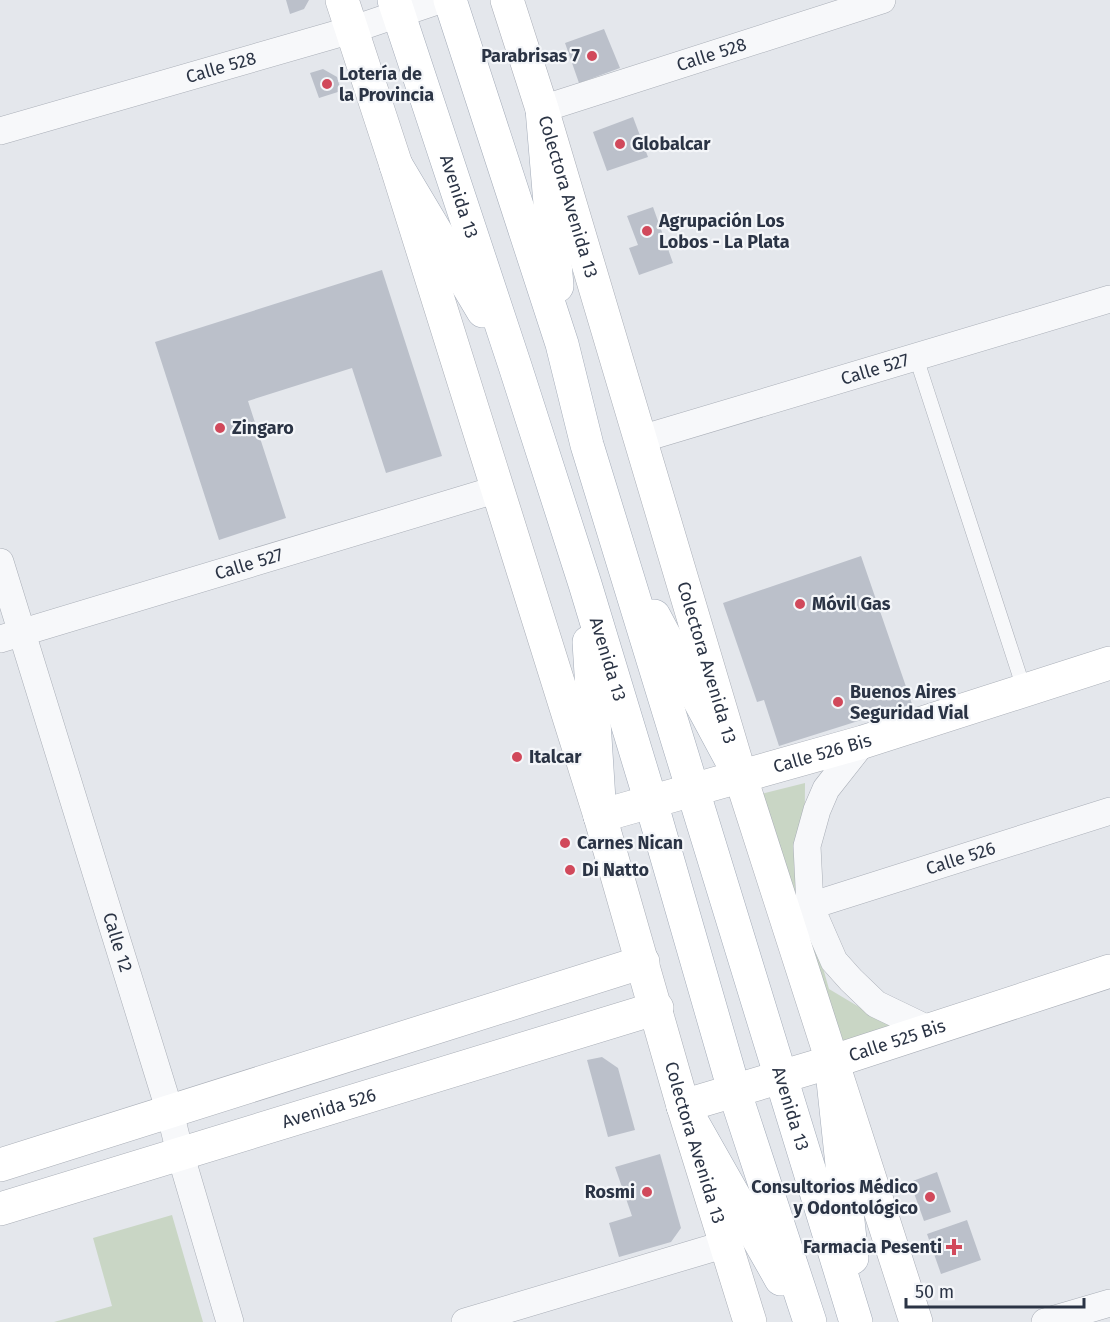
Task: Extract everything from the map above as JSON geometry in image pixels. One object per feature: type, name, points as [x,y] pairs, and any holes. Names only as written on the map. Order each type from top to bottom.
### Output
[{"type":"main road","name":"Avenida 13","points":[[450,0],[562,344],[587,445],[857,1322]]},
{"type":"main road","name":"Colectora Avenida 13","points":[[507,0],[542,109],[741,778],[916,1322]]},
{"type":"main road","name":"Avenida 13","points":[[396,7],[516,366],[585,584],[734,1090],[810,1322]]},
{"type":"main road","name":"Colectora Avenida 13","points":[[347,15],[600,816],[657,1008],[683,1106],[750,1322]]},
{"type":"main road","points":[[542,109],[562,344]]},
{"type":"main road","points":[[396,165],[516,366]]},
{"type":"main road","points":[[620,551],[741,778]]},
{"type":"main road","points":[[585,584],[600,816]]},
{"type":"main road","name":"Calle 526 Bis","points":[[600,816],[863,742],[1110,663]]},
{"type":"main road","points":[[0,1165],[643,962]]},
{"type":"main road","name":"Calle 525 Bis","points":[[683,1106],[831,1062],[1110,971]]},
{"type":"main road","name":"Avenida 526","points":[[0,1209],[657,1008]]},
{"type":"main road","points":[[831,1062],[857,1322]]},
{"type":"main road","points":[[683,1106],[805,1322]]},
{"type":"street","name":"Calle 528","points":[[0,131],[347,15],[440,0]]},
{"type":"street","name":"Calle 528","points":[[542,109],[882,0]]},
{"type":"street","name":"Calle 527","points":[[640,439],[1110,300]]},
{"type":"street","name":"Calle 527","points":[[11,635],[498,489]]},
{"type":"street","name":"Calle 12","points":[[0,562],[11,635],[170,1112],[230,1322]]},
{"type":"street","points":[[863,742],[826,789],[817,810],[807,846],[810,906],[834,961],[851,980],[876,1004],[930,1030]]},
{"type":"street","name":"Calle 526","points":[[810,906],[1110,811]]},
{"type":"street","points":[[465,1322],[726,1244]]},
{"type":"street","points":[[1045,1322],[1110,1303]]},
{"type":"lane","points":[[916,357],[1024,689]]},
{"type":"green space","points":[[805,783],[804,902],[829,989],[891,1026],[841,1042],[761,794]]},
{"type":"green space","points":[[172,1215],[203,1322],[54,1322],[112,1306],[93,1238]]},
{"type":"building","points":[[286,0],[309,0],[304,9],[290,14]]},
{"type":"building","name":"Parabrisas 7","points":[[604,29],[620,68],[579,83],[565,43]]},
{"type":"building","name":"Lotería de la Provincia","points":[[323,69],[337,77],[341,91],[319,98],[310,73]]},
{"type":"building","name":"Globalcar","points":[[633,117],[648,157],[607,171],[593,132]]},
{"type":"building","name":"Agrupación Los Lobos - La Plata","points":[[653,207],[673,263],[639,275],[629,248],[638,245],[627,216]]},
{"type":"building","name":"Zingaro","points":[[382,270],[442,456],[386,473],[352,368],[248,401],[286,518],[219,540],[155,342]]},
{"type":"building","points":[[861,556],[912,704],[779,746],[764,700],[757,702],[723,603]]},
{"type":"building","points":[[602,1057],[618,1068],[635,1130],[608,1137],[587,1060]]},
{"type":"building","name":"Rosmi","points":[[660,1154],[681,1228],[671,1242],[619,1257],[609,1223],[632,1216],[615,1167]]},
{"type":"building","name":"Consultorios Médico y Odontológico","points":[[937,1172],[951,1212],[924,1221],[910,1182]]},
{"type":"building","name":"Farmacia Pesenti","points":[[967,1220],[981,1260],[941,1274],[927,1234]]},
{"type":"place","name":"Parabrisas 7","points":[[592,56]]},
{"type":"place","name":"Lotería de la Provincia","points":[[327,84]]},
{"type":"place","name":"Globalcar","points":[[620,144]]},
{"type":"place","name":"Agrupación Los Lobos - La Plata","points":[[647,231]]},
{"type":"place","name":"Zingaro","points":[[220,428]]},
{"type":"place","name":"Móvil Gas","points":[[800,604]]},
{"type":"place","name":"Buenos Aires Seguridad Vial","points":[[838,702]]},
{"type":"place","name":"Italcar","points":[[517,757]]},
{"type":"place","name":"Carnes Nican","points":[[565,843]]},
{"type":"place","name":"Di Natto","points":[[570,870]]},
{"type":"place","name":"Rosmi","points":[[647,1192]]},
{"type":"place","name":"Consultorios Médico y Odontológico","points":[[930,1197]]},
{"type":"place","name":"Farmacia Pesenti","points":[[954,1247]]}]
